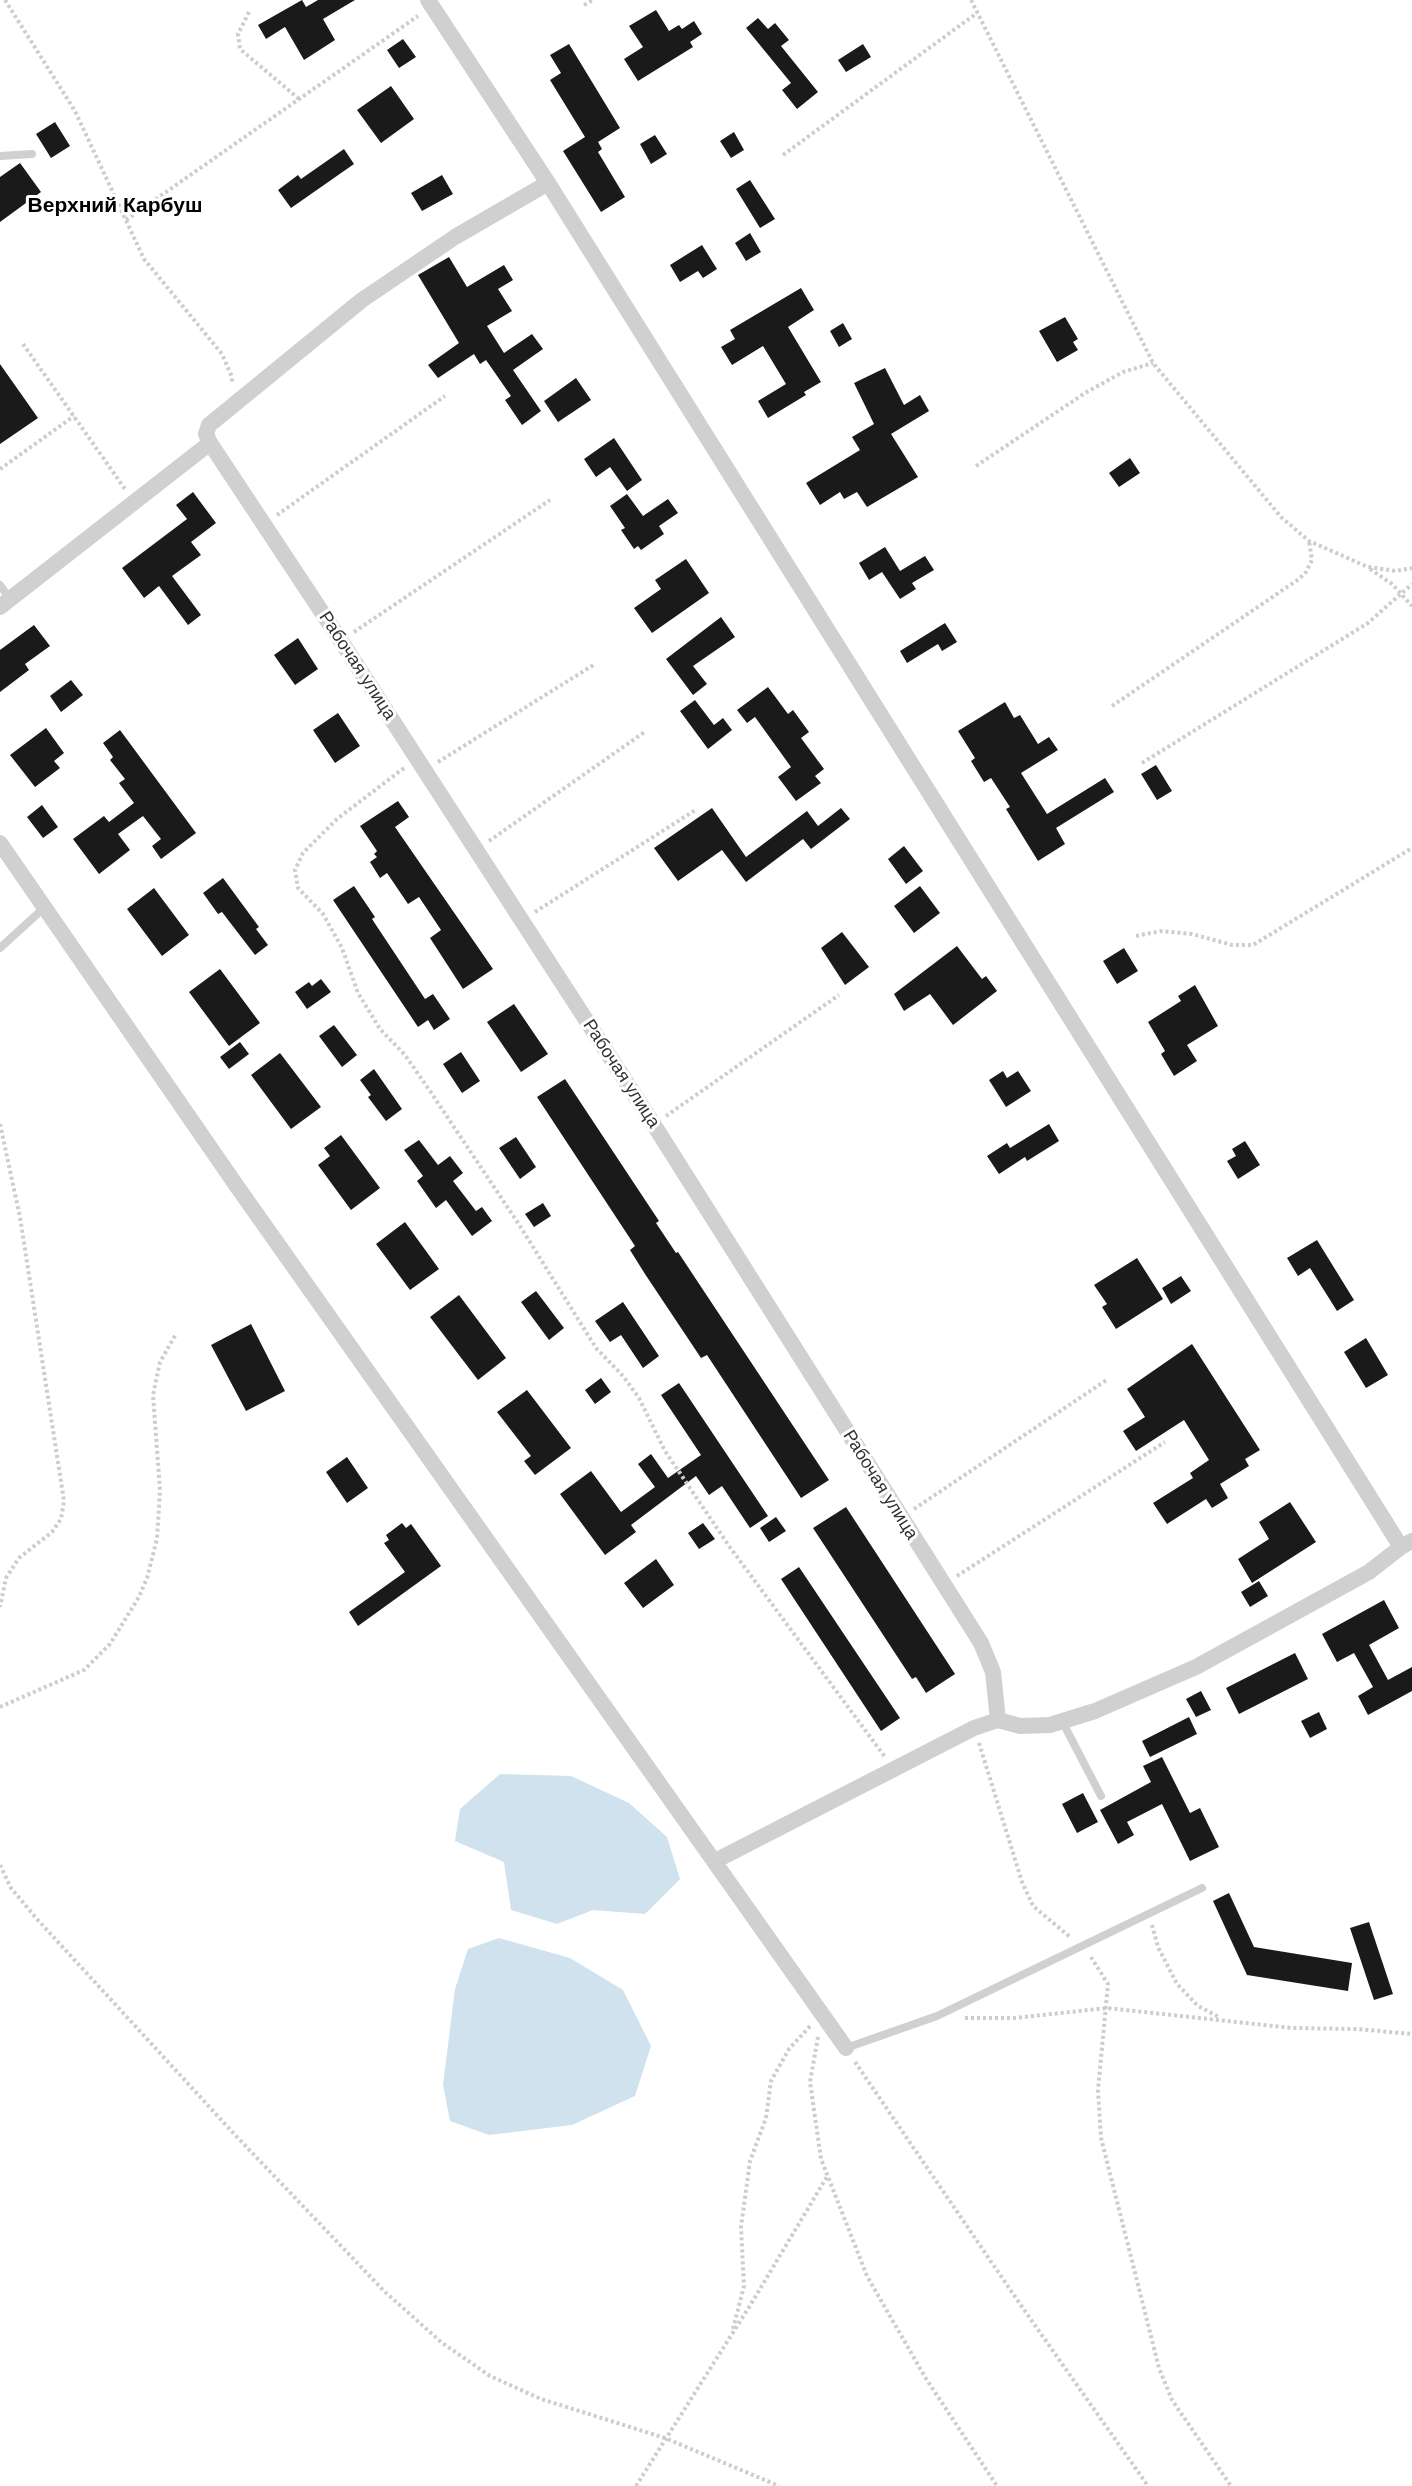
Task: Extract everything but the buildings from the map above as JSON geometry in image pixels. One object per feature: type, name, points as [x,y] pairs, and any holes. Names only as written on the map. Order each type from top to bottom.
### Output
[{"type":"street","points":[[430,3],[548,183],[1407,1544],[1369,1572],[1196,1667],[1095,1711],[1050,1725],[1020,1726],[998,1720],[974,1728],[715,1861]]},
{"type":"street","points":[[5,603],[210,443],[206,434],[209,425],[362,300],[455,237],[548,183]]},
{"type":"street","name":"Рабочая улица","points":[[210,443],[341,640],[654,1125],[981,1643],[993,1672],[998,1720]]},
{"type":"street","points":[[0,843],[236,1185],[846,2048]]},
{"type":"lane","points":[[0,156],[32,154]]},
{"type":"lane","points":[[0,585],[5,603]]},
{"type":"lane","points":[[0,948],[45,907]]},
{"type":"lane","points":[[1062,1721],[1101,1796]]},
{"type":"lane","points":[[846,2048],[938,2016],[1202,1888]]},
{"type":"path","points":[[5,0],[75,111],[144,259],[222,354],[232,377],[232,405]]},
{"type":"path","points":[[584,5],[593,0]]},
{"type":"path","points":[[971,0],[1153,363],[1281,518],[1309,541],[1368,567],[1392,584],[1412,606]]},
{"type":"path","points":[[126,220],[299,99],[430,3]]},
{"type":"path","points":[[249,12],[238,34],[240,49],[299,99]]},
{"type":"path","points":[[783,155],[977,13]]},
{"type":"path","points":[[23,344],[135,502]]},
{"type":"path","points":[[976,466],[1085,393],[1123,372],[1153,363]]},
{"type":"path","points":[[264,524],[445,396]]},
{"type":"path","points":[[0,469],[74,416]]},
{"type":"path","points":[[341,640],[550,500]]},
{"type":"path","points":[[1112,706],[1299,579],[1306,572],[1312,560],[1309,541]]},
{"type":"path","points":[[1368,567],[1396,571],[1412,568]]},
{"type":"path","points":[[1142,764],[1368,623],[1412,584]]},
{"type":"path","points":[[595,664],[421,764],[337,819],[303,853],[295,870],[298,888],[323,914],[342,948],[358,993],[380,1029],[405,1055],[430,1091],[520,1226],[596,1348],[623,1376],[639,1398],[664,1451],[729,1546],[893,1770]]},
{"type":"path","points":[[476,850],[646,731]]},
{"type":"path","points":[[522,921],[696,809]]},
{"type":"path","points":[[1137,936],[1161,931],[1192,933],[1232,945],[1253,945],[1412,848]]},
{"type":"path","points":[[654,1125],[839,995]]},
{"type":"path","points":[[0,1124],[20,1217],[64,1501],[61,1519],[52,1532],[19,1558],[6,1578],[0,1607]]},
{"type":"path","points":[[0,1707],[84,1670],[110,1644],[139,1598],[147,1578],[157,1539],[160,1490],[153,1395],[160,1362],[176,1334]]},
{"type":"path","points":[[900,1517],[1108,1379]]},
{"type":"path","points":[[944,1585],[1165,1442]]},
{"type":"path","points":[[974,1728],[1022,1882],[1033,1906],[1095,1960],[1108,1984],[1098,2090],[1101,2138],[1159,2368],[1172,2400],[1231,2486]]},
{"type":"path","points":[[0,1865],[11,1888],[36,1918],[237,2137],[384,2291],[441,2342],[490,2376],[541,2399],[665,2438],[779,2486]]},
{"type":"path","points":[[1149,1914],[1158,1947],[1177,1984],[1198,2006],[1222,2019]]},
{"type":"path","points":[[938,2016],[975,2019],[1015,2018],[1107,2008],[1292,2028],[1357,2029],[1412,2034]]},
{"type":"path","points":[[822,2013],[810,2082],[821,2159],[867,2276],[926,2377],[997,2486]]},
{"type":"path","points":[[732,2332],[744,2286],[741,2227],[750,2161],[766,2118],[771,2081],[789,2049],[822,2013]]},
{"type":"path","points":[[846,2048],[1020,2304],[1148,2486]]},
{"type":"path","points":[[636,2486],[828,2175]]},
{"type":"water","points":[[500,1774],[571,1776],[629,1803],[667,1837],[680,1879],[645,1914],[593,1910],[557,1924],[511,1910],[504,1862],[455,1841],[460,1809]]},
{"type":"water","points":[[499,1938],[570,1958],[623,1990],[651,2046],[635,2096],[572,2125],[489,2135],[450,2121],[443,2085],[455,1989],[468,1949]]},
{"type":"district","name":"Верхний Карбуш","points":[[115,206]]}]
